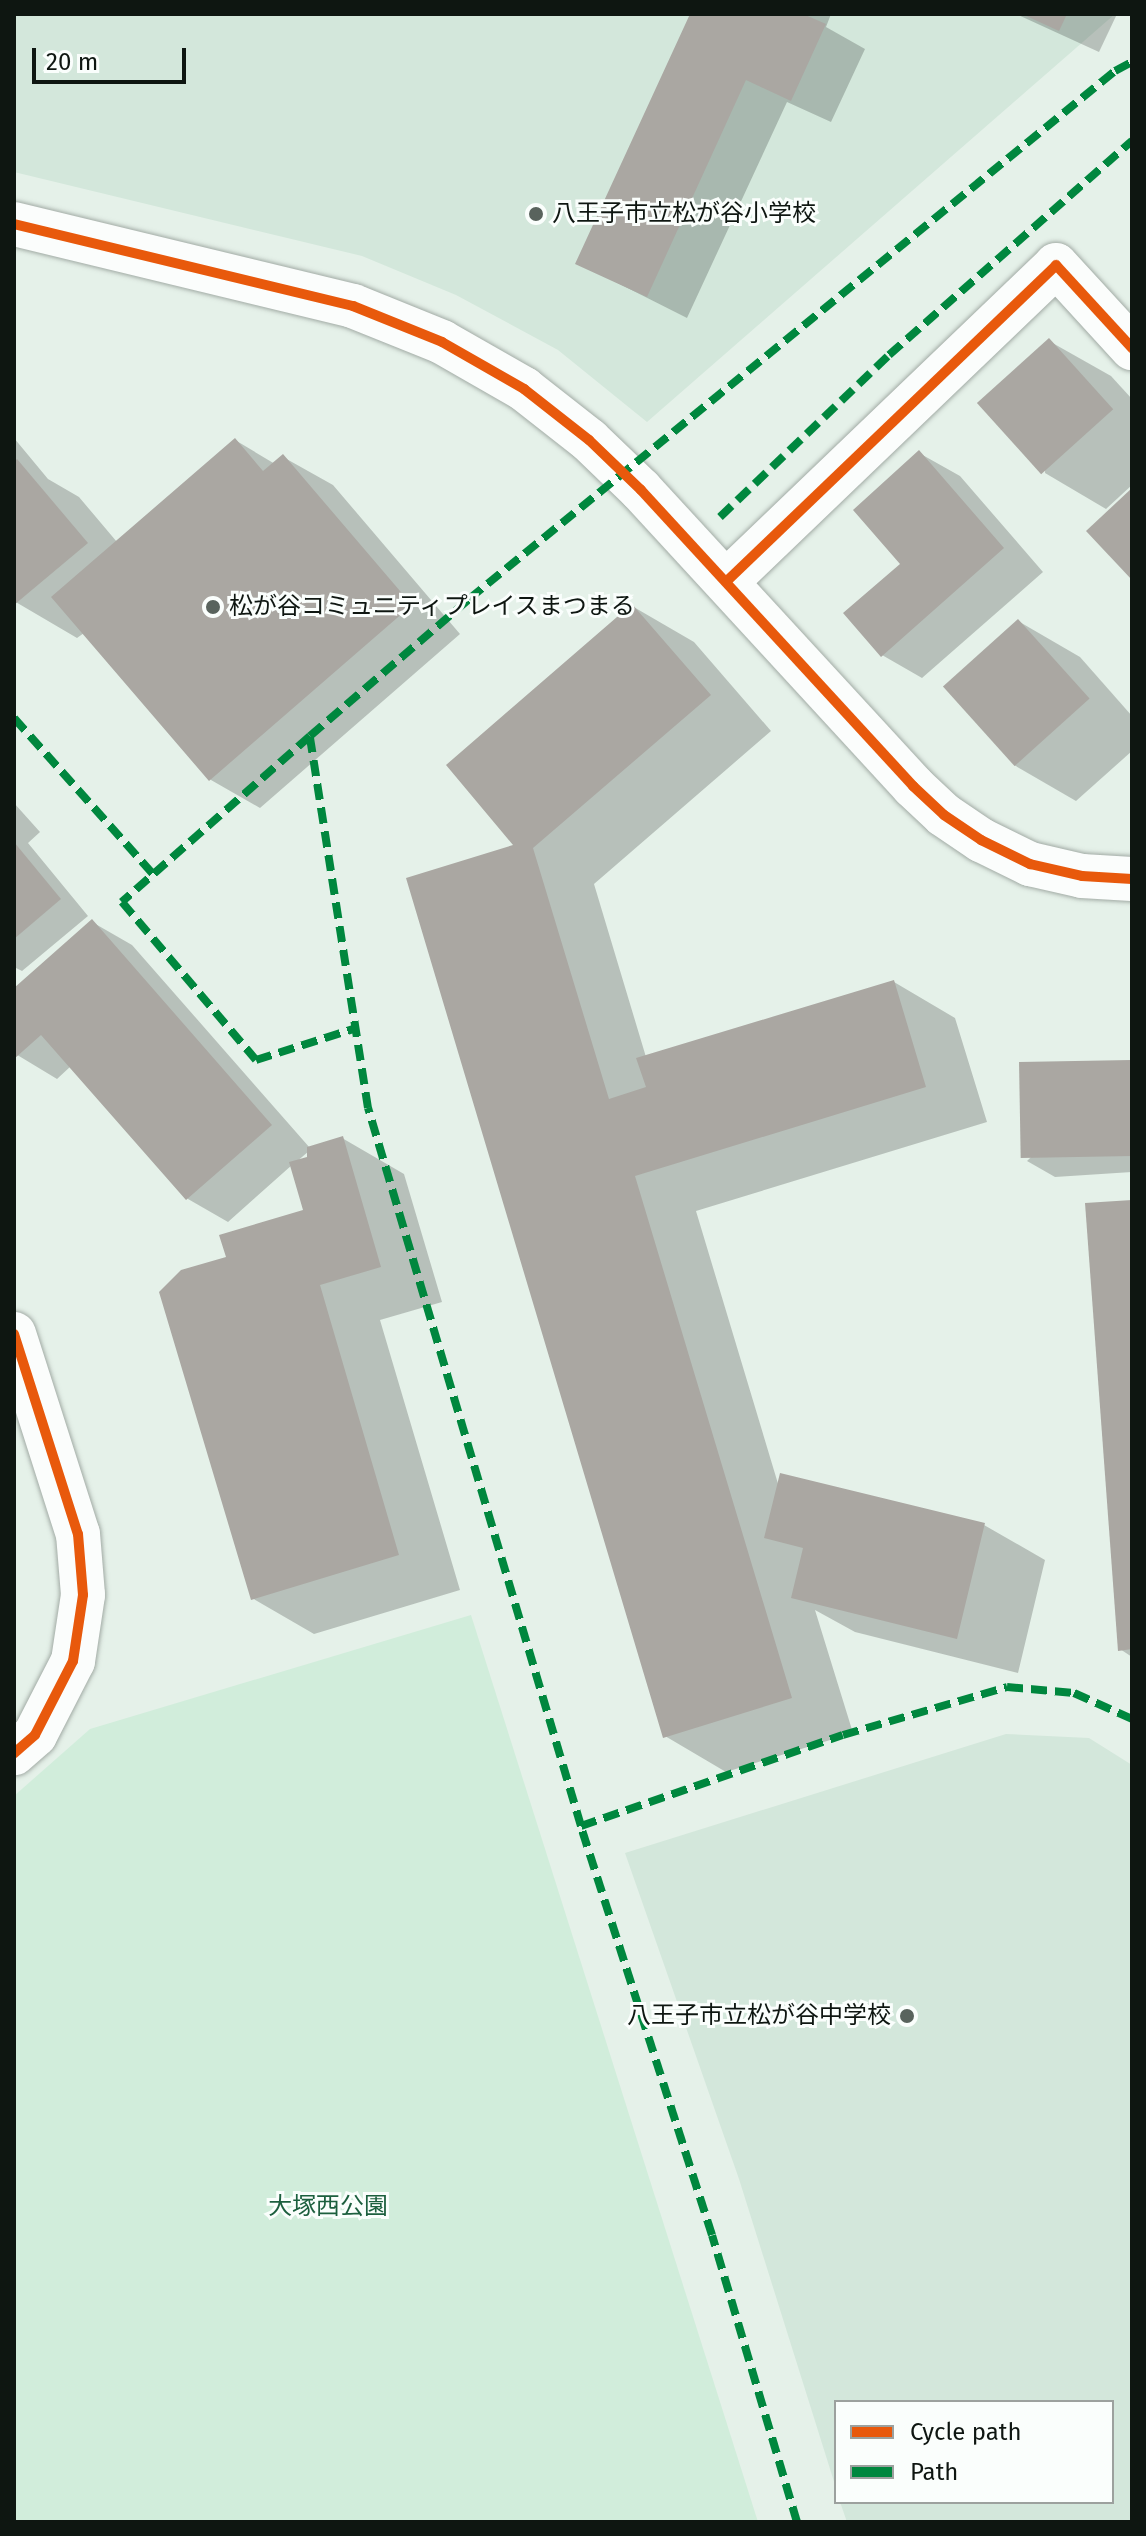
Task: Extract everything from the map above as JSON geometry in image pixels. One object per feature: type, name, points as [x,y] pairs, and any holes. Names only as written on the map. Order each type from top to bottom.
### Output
[{"type":"street","points":[[14,224],[353,306],[442,342],[524,389],[589,440],[727,581],[913,786],[944,815],[981,840],[1030,864],[1082,876],[1132,879]]},
{"type":"street","points":[[727,581],[1056,265],[1132,348]]},
{"type":"street","points":[[14,1334],[78,1534],[83,1595],[73,1661],[35,1735],[14,1753]]},
{"type":"shaded area","name":"八王子市立松が谷小学校","points":[[14,14],[1115,14],[647,422],[558,350],[456,295],[362,256],[14,172]]},
{"type":"shaded area","name":"八王子市立松が谷中学校","points":[[1006,1734],[1089,1738],[1132,1765],[1132,2522],[847,2522],[841,2504],[1114,2504],[1114,2400],[834,2400],[834,2482],[739,2179],[625,1853]]},
{"type":"green space","name":"大塚西公園","points":[[471,1615],[758,2522],[14,2522],[14,1796],[90,1729]]},
{"type":"building","points":[[690,14],[803,14],[826,24],[791,101],[746,80],[647,297],[575,264]]},
{"type":"building","points":[[1022,14],[1067,14],[1059,31]]},
{"type":"building","points":[[1049,338],[1113,409],[1041,474],[977,403]]},
{"type":"building","points":[[235,438],[263,471],[283,454],[412,605],[209,781],[51,597]]},
{"type":"building","points":[[919,450],[1004,548],[881,657],[843,613],[900,564],[853,510]]},
{"type":"building","points":[[17,459],[88,543],[14,605],[14,462]]},
{"type":"building","points":[[1132,488],[1132,580],[1086,531]]},
{"type":"building","points":[[632,604],[711,695],[533,848],[609,1099],[646,1087],[636,1058],[894,980],[926,1087],[635,1176],[792,1698],[663,1738],[406,878],[513,845],[446,765]]},
{"type":"building","points":[[1018,619],[1090,699],[1015,766],[943,687]]},
{"type":"building","points":[[14,842],[61,899],[14,939]]},
{"type":"building","points":[[92,919],[272,1125],[186,1200],[41,1035],[14,1059],[14,988]]},
{"type":"building","points":[[1131,1060],[1132,1156],[1021,1158],[1019,1062]]},
{"type":"building","points":[[343,1136],[381,1267],[320,1285],[399,1555],[251,1600],[159,1292],[181,1270],[226,1257],[219,1235],[303,1210],[289,1162],[307,1157],[307,1147]]},
{"type":"building","points":[[1132,1200],[1132,1649],[1118,1651],[1085,1203]]},
{"type":"building","points":[[780,1473],[985,1523],[957,1639],[791,1598],[803,1548],[764,1538]]},
{"type":"marked path","points":[[797,2522],[712,2235],[581,1826],[368,1108],[310,736],[469,599],[1115,71],[1132,62]]},
{"type":"marked path","points":[[720,517],[889,355],[1132,141]]},
{"type":"marked path","points":[[14,718],[153,874]]},
{"type":"marked path","points":[[310,736],[122,902],[256,1060],[356,1028]]},
{"type":"marked path","points":[[581,1826],[843,1735],[1007,1687],[1074,1693],[1132,1719]]},
{"type":"cycle path","points":[[14,224],[353,306],[442,342],[524,389],[589,440],[641,490],[913,786],[944,815],[981,840],[1030,864],[1082,876],[1132,879]]},
{"type":"cycle path","points":[[727,581],[1056,265],[1132,348]]},
{"type":"cycle path","points":[[14,1334],[78,1534],[83,1595],[73,1661],[35,1735],[14,1753]]},
{"type":"place","name":"八王子市立松が谷小学校","points":[[536,214]]},
{"type":"place","name":"松が谷コミュニティプレイスまつまる","points":[[213,607]]},
{"type":"place","name":"八王子市立松が谷中学校","points":[[907,2016]]}]
